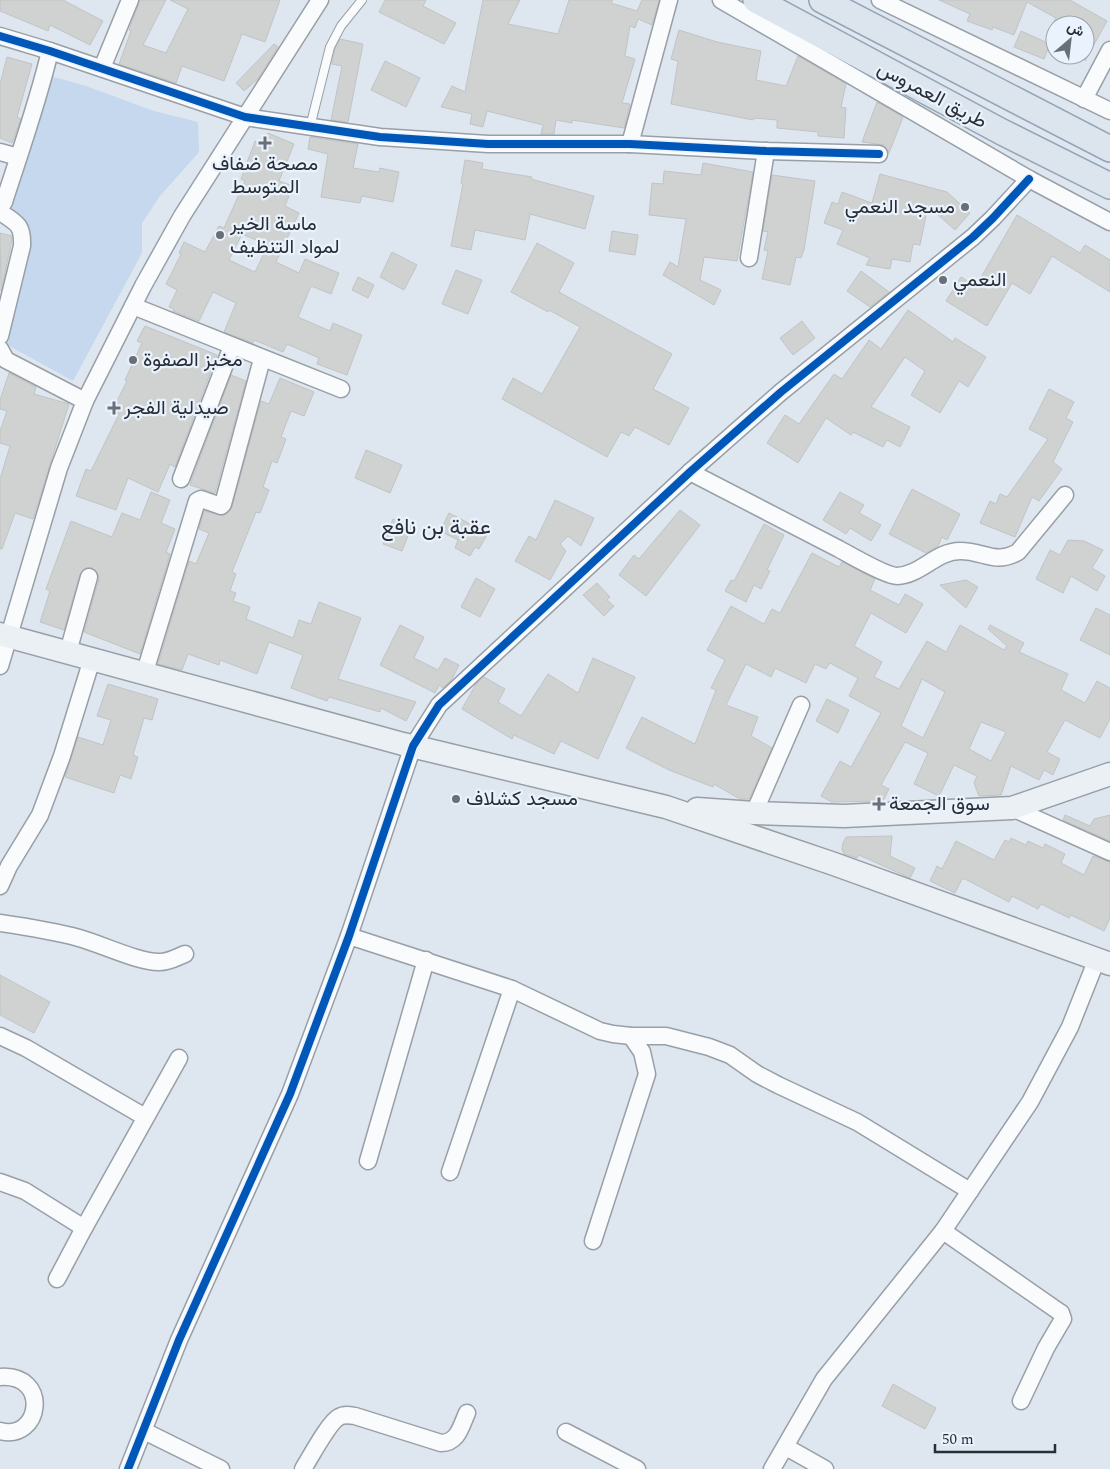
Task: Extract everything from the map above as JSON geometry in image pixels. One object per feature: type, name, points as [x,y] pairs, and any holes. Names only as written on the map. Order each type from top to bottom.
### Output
[{"type":"main road","name":"طريق العمروس","points":[[756,0],[1002,132],[1110,186]]},
{"type":"main road","name":"طريق العمروس","points":[[822,0],[1110,149]]},
{"type":"main road","points":[[4,635],[413,746],[666,807],[1104,962]]},
{"type":"main road","points":[[666,807],[754,813],[844,816],[1012,808],[1110,774]]},
{"type":"main road","points":[[796,852],[792,838],[795,830],[799,824],[820,815]]},
{"type":"street","points":[[102,68],[130,0]]},
{"type":"street","points":[[0,666],[4,635],[59,468],[85,401],[133,306],[182,216],[320,0]]},
{"type":"street","points":[[630,144],[669,0]]},
{"type":"street","points":[[722,0],[1029,179],[1110,222]]},
{"type":"street","points":[[880,0],[1110,111]]},
{"type":"street","points":[[0,36],[50,50],[245,117],[380,138],[488,144],[630,144],[766,151],[878,154]]},
{"type":"street","points":[[0,208],[4,202],[46,70],[50,50]]},
{"type":"street","points":[[1084,99],[1110,50]]},
{"type":"street","points":[[749,258],[766,151]]},
{"type":"street","points":[[0,152],[18,157]]},
{"type":"street","points":[[128,1469],[179,1340],[290,1094],[349,936],[413,746],[439,705],[690,472],[781,392],[973,237],[1029,179]]},
{"type":"street","points":[[0,212],[18,224],[22,234],[22,246],[0,336]]},
{"type":"street","points":[[133,306],[340,389]]},
{"type":"street","points":[[181,479],[232,346]]},
{"type":"street","points":[[0,349],[6,360],[85,401]]},
{"type":"street","points":[[144,674],[198,501],[201,499],[212,504],[221,506],[223,504],[262,359]]},
{"type":"street","points":[[690,472],[857,559],[895,576],[908,575],[947,553],[960,551],[977,553],[998,559],[1009,557],[1018,552],[1065,495]]},
{"type":"street","points":[[68,652],[89,577]]},
{"type":"street","points":[[0,886],[9,866],[40,815],[62,756],[92,659]]},
{"type":"street","points":[[754,813],[800,705]]},
{"type":"street","points":[[1012,808],[1110,852]]},
{"type":"street","points":[[0,923],[79,938],[142,959],[159,962],[186,954]]},
{"type":"street","points":[[349,936],[512,989],[600,1031],[631,1036],[666,1036],[730,1055],[778,1086],[857,1122],[970,1191]]},
{"type":"street","points":[[368,1161],[426,960]]},
{"type":"street","points":[[772,1469],[824,1379],[943,1232],[1030,1102],[1104,962]]},
{"type":"street","points":[[450,1172],[512,989]]},
{"type":"street","points":[[0,1036],[26,1048],[145,1118]]},
{"type":"street","points":[[593,1241],[647,1074],[642,1052],[631,1036]]},
{"type":"street","points":[[56,1279],[179,1058]]},
{"type":"street","points":[[0,1182],[25,1191],[84,1228]]},
{"type":"street","points":[[943,1232],[1058,1311],[1062,1316],[1063,1319],[1046,1348],[1021,1401]]},
{"type":"street","points":[[0,1377],[10,1376],[21,1380],[30,1387],[35,1398],[35,1408],[32,1418],[25,1426],[16,1431],[5,1433],[0,1431]]},
{"type":"street","points":[[303,1469],[327,1430],[341,1416],[354,1416],[441,1443],[448,1443],[454,1438],[467,1413]]},
{"type":"street","points":[[144,1431],[221,1469]]},
{"type":"street","points":[[566,1432],[638,1469]]},
{"type":"street","points":[[786,1447],[826,1469]]},
{"type":"lane","points":[[310,127],[330,47],[341,26],[362,0]]},
{"type":"shaded area","points":[[47,75],[86,86],[154,111],[198,122],[199,152],[160,196],[142,223],[142,253],[73,381],[2,342],[26,233],[12,208]]},
{"type":"building","points":[[0,0],[63,0],[103,21],[90,45],[50,25],[48,31],[0,11]]},
{"type":"building","points":[[140,0],[166,0],[143,45],[166,53],[188,9],[170,0],[280,0],[265,42],[242,34],[224,81],[182,66],[176,83],[119,64]]},
{"type":"building","points":[[385,0],[426,0],[423,6],[456,23],[444,44],[379,12]]},
{"type":"building","points":[[483,0],[520,0],[508,24],[558,34],[569,0],[613,0],[611,3],[637,11],[642,0],[659,0],[652,25],[638,19],[635,28],[630,26],[625,56],[635,59],[622,103],[630,104],[624,128],[572,120],[572,123],[556,120],[554,134],[541,134],[543,125],[487,111],[483,127],[470,124],[472,114],[441,107],[452,86],[465,92]]},
{"type":"building","points":[[939,0],[1070,0],[1107,21],[1095,43],[1095,15],[1051,15],[1027,2],[1014,35],[993,27],[992,30],[967,21],[970,14]]},
{"type":"building","points":[[679,30],[717,42],[761,51],[756,80],[786,86],[798,56],[846,84],[841,107],[846,108],[844,138],[818,136],[818,132],[777,128],[777,120],[754,118],[753,120],[671,104],[678,61],[671,59]]},
{"type":"building","points":[[1021,31],[1045,42],[1045,56],[1044,59],[1014,47]]},
{"type":"building","points":[[340,39],[363,44],[348,122],[331,120],[342,66],[332,64],[335,49]]},
{"type":"building","points":[[274,44],[278,47],[257,80],[244,91],[236,83]]},
{"type":"building","points":[[7,57],[32,64],[17,117],[21,119],[12,143],[0,138],[0,84]]},
{"type":"building","points":[[385,61],[420,78],[406,107],[371,90]]},
{"type":"building","points":[[877,102],[903,117],[889,153],[884,145],[862,142]]},
{"type":"building","points":[[268,133],[294,144],[279,181],[293,186],[285,206],[299,213],[276,262],[299,273],[305,259],[339,273],[331,294],[311,286],[298,317],[330,331],[333,323],[362,335],[347,375],[317,364],[319,358],[287,344],[283,352],[254,340],[253,343],[224,332],[236,303],[213,292],[199,321],[173,311],[174,309],[169,307],[177,290],[166,284],[181,254],[179,253],[184,242],[205,252],[219,226],[224,228],[245,181],[241,179],[255,141],[262,145]],"holes":[[[242,234],[268,245],[255,272],[229,260]]]},
{"type":"building","points":[[310,137],[358,144],[353,168],[379,172],[380,168],[399,172],[393,202],[362,196],[360,203],[321,197],[328,154],[308,149]]},
{"type":"building","points":[[465,160],[483,163],[482,169],[532,177],[531,179],[594,196],[585,229],[530,214],[525,240],[475,230],[471,250],[451,246],[463,184],[461,183]]},
{"type":"building","points":[[703,163],[753,172],[737,261],[704,257],[700,280],[721,290],[714,305],[663,275],[670,262],[678,267],[686,219],[649,215],[652,183],[663,184],[664,171],[701,175]]},
{"type":"building","points":[[880,174],[947,192],[970,213],[955,230],[928,206],[920,245],[913,244],[910,262],[892,259],[890,269],[866,265],[870,258],[837,244],[843,230],[824,223],[832,202],[838,204],[842,192],[872,203]]},
{"type":"building","points":[[772,175],[815,181],[804,250],[801,258],[796,257],[790,285],[762,279],[768,251],[764,250],[768,232],[763,231]]},
{"type":"building","points":[[1017,215],[1080,253],[1085,245],[1110,260],[1110,292],[1052,256],[1030,294],[1012,283],[987,326],[946,301],[961,277],[976,286]]},
{"type":"building","points":[[612,231],[638,235],[635,255],[609,251]]},
{"type":"building","points":[[0,233],[12,236],[1,291]]},
{"type":"building","points":[[537,243],[574,263],[559,292],[672,354],[653,389],[689,408],[669,445],[635,427],[629,436],[621,432],[607,457],[502,399],[513,378],[542,394],[580,327],[511,292]]},
{"type":"building","points":[[392,252],[417,265],[404,290],[380,277]]},
{"type":"building","points":[[456,270],[482,280],[468,314],[442,304]]},
{"type":"building","points":[[861,271],[889,292],[870,307],[847,291]]},
{"type":"building","points":[[358,277],[374,285],[368,298],[352,290]]},
{"type":"building","points":[[908,310],[953,342],[955,338],[986,357],[968,387],[959,381],[940,413],[911,395],[925,371],[905,357],[871,407],[910,427],[900,447],[887,440],[883,447],[853,432],[851,435],[826,418],[798,463],[767,443],[785,415],[799,424],[834,374],[842,379],[869,340],[881,349]]},
{"type":"building","points":[[802,321],[815,338],[793,355],[780,338]]},
{"type":"building","points":[[145,326],[217,355],[175,467],[170,464],[158,492],[128,478],[116,510],[76,496],[86,469],[91,471],[119,414],[112,411],[127,381],[125,380],[142,343],[137,341]]},
{"type":"building","points":[[9,373],[36,387],[34,394],[69,404],[33,519],[15,513],[2,549],[0,549],[0,479],[10,446],[0,443],[0,431],[7,411],[0,409],[0,400]]},
{"type":"building","points":[[231,375],[246,381],[215,493],[190,485]]},
{"type":"building","points":[[280,378],[314,392],[304,416],[291,411],[281,437],[286,439],[277,463],[272,461],[263,487],[269,490],[260,513],[256,512],[232,572],[236,574],[230,591],[236,593],[233,601],[250,607],[246,619],[293,638],[299,620],[311,624],[319,602],[361,618],[338,679],[416,702],[406,721],[381,708],[380,712],[329,697],[327,701],[291,688],[303,655],[269,642],[257,674],[220,660],[219,665],[188,654],[182,670],[158,664],[189,561],[196,564],[209,533],[199,529],[204,511],[223,516],[232,507],[261,401],[269,404]]},
{"type":"building","points":[[1049,389],[1074,402],[1066,418],[1073,422],[1053,462],[1062,469],[1039,501],[1032,497],[1015,537],[980,523],[990,501],[996,504],[1000,494],[1007,497],[1048,439],[1029,429]]},
{"type":"building","points":[[366,450],[402,465],[390,493],[355,478]]},
{"type":"building","points":[[912,489],[960,514],[947,540],[942,537],[938,546],[926,553],[889,534]]},
{"type":"building","points":[[151,492],[170,500],[161,523],[175,529],[166,552],[170,554],[140,654],[84,632],[99,579],[98,574],[92,568],[86,568],[80,574],[64,630],[40,622],[50,591],[46,589],[71,521],[112,537],[122,513],[140,520]]},
{"type":"building","points":[[840,492],[864,505],[859,513],[881,525],[871,541],[850,528],[846,534],[823,520]]},
{"type":"building","points":[[555,500],[594,518],[581,546],[568,536],[560,544],[566,551],[550,580],[515,561],[529,536],[536,540]]},
{"type":"building","points":[[680,510],[700,525],[646,596],[619,575],[634,555],[639,559]]},
{"type":"building","points":[[449,513],[488,533],[479,549],[475,547],[470,556],[455,548],[458,540],[440,531]]},
{"type":"building","points":[[393,519],[412,526],[402,551],[383,544]]},
{"type":"building","points":[[764,524],[784,535],[767,570],[770,571],[761,589],[754,585],[746,602],[725,591],[731,580],[734,581]]},
{"type":"building","points":[[1068,540],[1084,541],[1103,550],[1092,568],[1105,576],[1097,591],[1071,576],[1063,593],[1036,579],[1050,550],[1060,555]]},
{"type":"building","points":[[812,553],[839,567],[842,562],[875,579],[870,590],[899,605],[905,594],[923,604],[906,633],[871,613],[854,646],[882,662],[874,677],[899,689],[927,641],[946,652],[960,625],[1004,650],[1007,646],[988,629],[990,625],[1024,643],[1019,652],[1068,674],[1061,690],[1085,703],[1097,681],[1110,688],[1110,719],[1100,738],[1065,720],[1047,752],[1060,759],[1053,775],[1044,770],[1039,780],[1011,766],[1001,795],[979,796],[974,783],[977,776],[954,765],[939,796],[914,784],[928,753],[905,742],[881,785],[889,789],[883,801],[832,802],[821,796],[840,761],[851,767],[881,713],[849,696],[858,678],[830,663],[826,669],[815,664],[806,683],[775,668],[771,677],[746,664],[726,705],[758,717],[751,736],[772,748],[749,799],[740,799],[714,784],[713,787],[669,770],[626,748],[642,717],[695,744],[716,690],[711,688],[725,660],[707,650],[731,606],[764,624],[772,609],[780,613]],"holes":[[[922,679],[945,692],[923,738],[901,726]],[[981,722],[1006,732],[991,761],[969,749]]]},
{"type":"building","points":[[476,578],[495,589],[480,617],[461,607]]},
{"type":"building","points":[[966,580],[978,587],[966,608],[940,585]]},
{"type":"building","points":[[597,583],[610,597],[607,600],[614,606],[604,616],[583,595]]},
{"type":"building","points":[[1096,608],[1110,615],[1110,655],[1080,640]]},
{"type":"building","points":[[400,625],[424,637],[414,658],[438,670],[445,658],[459,665],[452,679],[443,688],[439,685],[435,693],[380,665]]},
{"type":"building","points":[[593,658],[635,677],[598,759],[561,741],[554,754],[514,735],[512,739],[462,709],[476,684],[484,677],[505,689],[498,702],[521,716],[548,674],[578,693]]},
{"type":"building","points":[[108,684],[158,699],[152,720],[144,718],[133,755],[138,757],[131,779],[120,775],[114,793],[65,777],[78,737],[103,745],[111,720],[97,716]]},
{"type":"building","points":[[827,699],[849,710],[838,733],[816,721]]},
{"type":"building","points":[[1065,815],[1090,826],[1094,819],[1110,815],[1110,841],[1063,820]]},
{"type":"building","points":[[892,836],[890,856],[915,868],[910,878],[859,855],[857,858],[844,854],[842,849],[846,837]]},
{"type":"building","points":[[1011,838],[1026,845],[1028,841],[1043,848],[1045,844],[1065,854],[1061,863],[1084,875],[1093,856],[1110,862],[1110,918],[1104,931],[1071,915],[1069,918],[1041,904],[1038,909],[1012,896],[1009,902],[965,879],[962,879],[955,893],[930,881],[937,866],[942,869],[956,841],[994,860],[1005,840],[1009,842]]},
{"type":"building","points":[[0,975],[50,1002],[34,1033],[0,1015]]},
{"type":"building","points":[[893,1384],[936,1408],[925,1429],[882,1406]]},
{"type":"cycle path","points":[[0,36],[245,117],[380,137],[488,144],[630,144],[766,151],[879,154]]},
{"type":"cycle path","points":[[128,1469],[179,1340],[290,1094],[349,936],[413,746],[439,705],[690,472],[781,392],[973,237],[1029,179]]},
{"type":"place","name":"مصحة ضفاف المتوسط","points":[[265,143]]},
{"type":"place","name":"مسجد النعمي","points":[[965,207]]},
{"type":"place","name":"ماسة الخير لمواد التنظيف","points":[[220,235]]},
{"type":"place","name":"النعمي","points":[[943,280]]},
{"type":"place","name":"مخبز الصفوة","points":[[133,360]]},
{"type":"place","name":"صيدلية الفجر","points":[[114,408]]},
{"type":"place","name":"مسجد كشلاف","points":[[456,799]]},
{"type":"place","name":"سوق الجمعة","points":[[879,804]]},
{"type":"district","name":"عقبة بن نافع","points":[[436,527]]}]
